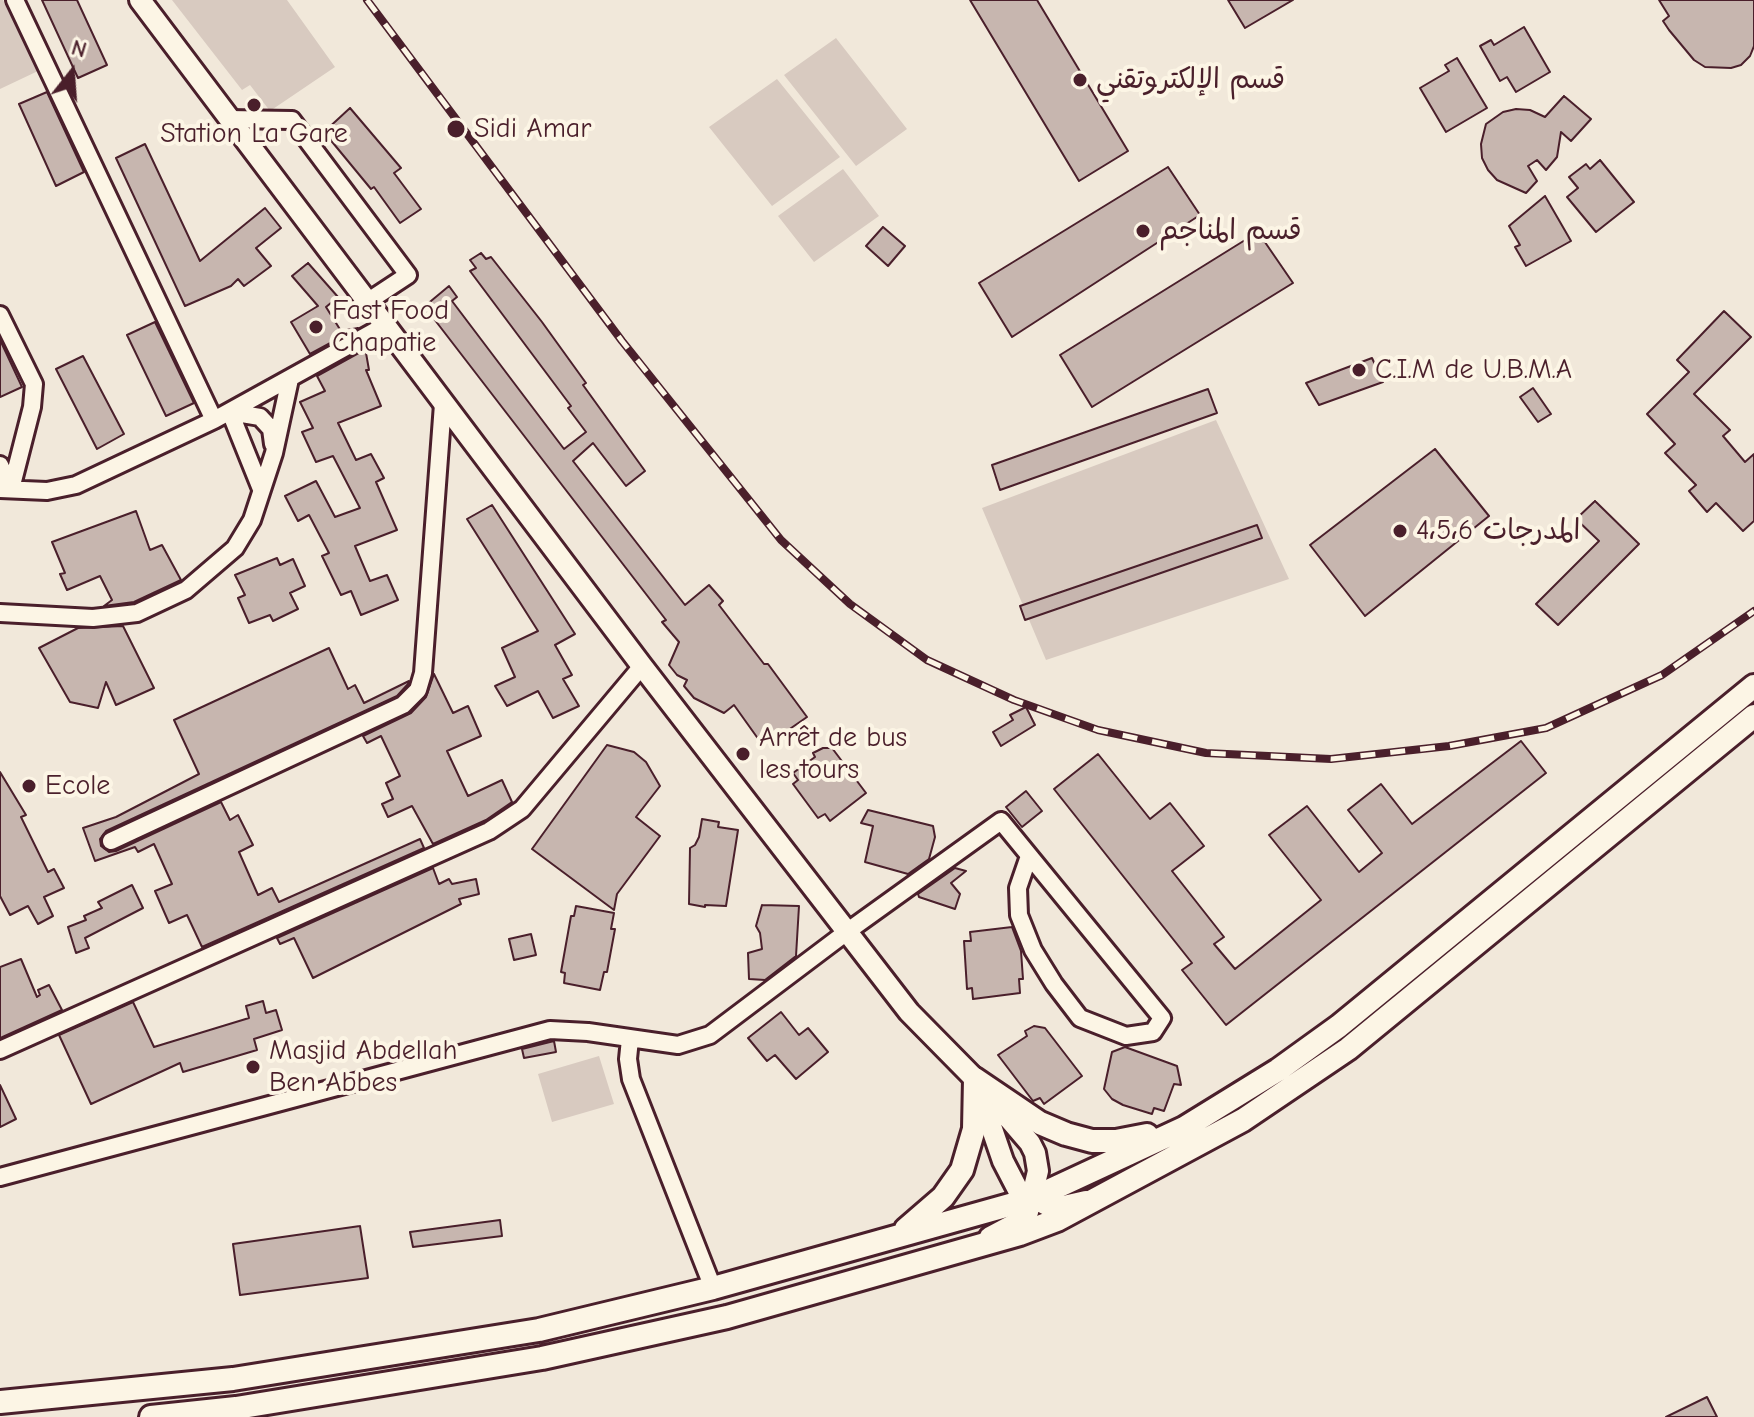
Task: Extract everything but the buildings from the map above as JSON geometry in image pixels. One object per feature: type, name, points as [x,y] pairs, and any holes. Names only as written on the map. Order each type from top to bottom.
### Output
[{"type":"main road","points":[[0,1402],[264,1374],[539,1330],[713,1288],[1031,1199],[1184,1128],[1278,1070],[1339,1026],[1754,686]]},
{"type":"main road","points":[[151,1417],[236,1408],[542,1358],[727,1317],[1020,1234],[1057,1220],[1243,1120],[1348,1049],[1754,716]]},
{"type":"main road","points":[[975,1079],[1040,1123],[1092,1141],[1116,1141],[1184,1128]]},
{"type":"main road","points":[[900,1235],[943,1197],[962,1170],[974,1129],[975,1079]]},
{"type":"street","points":[[15,0],[214,420]]},
{"type":"street","points":[[140,0],[642,666],[909,1012],[975,1079],[1035,1153],[1038,1171],[1028,1212],[1022,1220],[971,1247]]},
{"type":"street","points":[[228,119],[292,120],[304,148],[408,275],[367,302]]},
{"type":"street","points":[[0,315],[34,384],[32,407],[6,489]]},
{"type":"street","points":[[6,489],[47,491],[76,485],[230,412],[384,326]]},
{"type":"street","points":[[0,613],[93,618],[137,613],[186,590],[235,548],[252,520],[274,453],[290,379]]},
{"type":"street","points":[[111,841],[403,705],[418,690],[423,673],[443,404]]},
{"type":"street","points":[[230,412],[260,417],[271,429],[274,453]]},
{"type":"street","points":[[230,412],[261,489]]},
{"type":"street","points":[[0,465],[6,489]]},
{"type":"street","points":[[0,1050],[489,831],[522,809],[642,666]]},
{"type":"street","points":[[0,1177],[550,1030],[588,1032],[678,1045],[710,1035],[1001,821],[1162,1018],[1153,1032],[1126,1036],[1080,1018],[1054,984],[1033,950],[1019,915],[1018,888],[1029,856]]},
{"type":"street","points":[[630,1039],[628,1059],[631,1079],[713,1288]]},
{"type":"street","points":[[975,1079],[1008,1172],[1018,1190],[1031,1199],[1056,1206],[1102,1198]]},
{"type":"shaded area","points":[[0,0],[3,0],[38,71],[0,89]]},
{"type":"shaded area","points":[[172,0],[287,0],[335,67],[270,111],[250,85],[242,90]]},
{"type":"shaded area","points":[[836,38],[907,129],[856,166],[784,75]]},
{"type":"shaded area","points":[[777,79],[840,157],[772,206],[709,127]]},
{"type":"shaded area","points":[[843,169],[879,216],[814,262],[778,216]]},
{"type":"shaded area","points":[[1216,420],[1289,579],[1046,660],[982,508]]},
{"type":"shaded area","points":[[599,1056],[614,1104],[552,1122],[538,1074]]},
{"type":"railway","points":[[367,0],[622,341],[781,540],[850,604],[927,660],[1014,700],[1098,730],[1206,753],[1331,759],[1449,746],[1546,728],[1662,675],[1754,611]]},
{"type":"place","name":"قسم الإلكتروتقني","points":[[1080,80]]},
{"type":"place","name":"Station La Gare","points":[[254,105]]},
{"type":"place","name":"Sidi Amar","points":[[456,129]]},
{"type":"place","name":"قسم المناجم","points":[[1143,231]]},
{"type":"place","name":"Fast Food Chapatie","points":[[316,327]]},
{"type":"place","name":"C.I.M de U.B.M.A","points":[[1359,370]]},
{"type":"place","name":"المدرجات 4،5،6","points":[[1400,531]]},
{"type":"place","name":"Arrêt de bus les tours","points":[[743,754]]},
{"type":"place","name":"Ecole","points":[[29,786]]},
{"type":"place","name":"Masjid Abdellah Ben Abbes","points":[[253,1067]]}]
